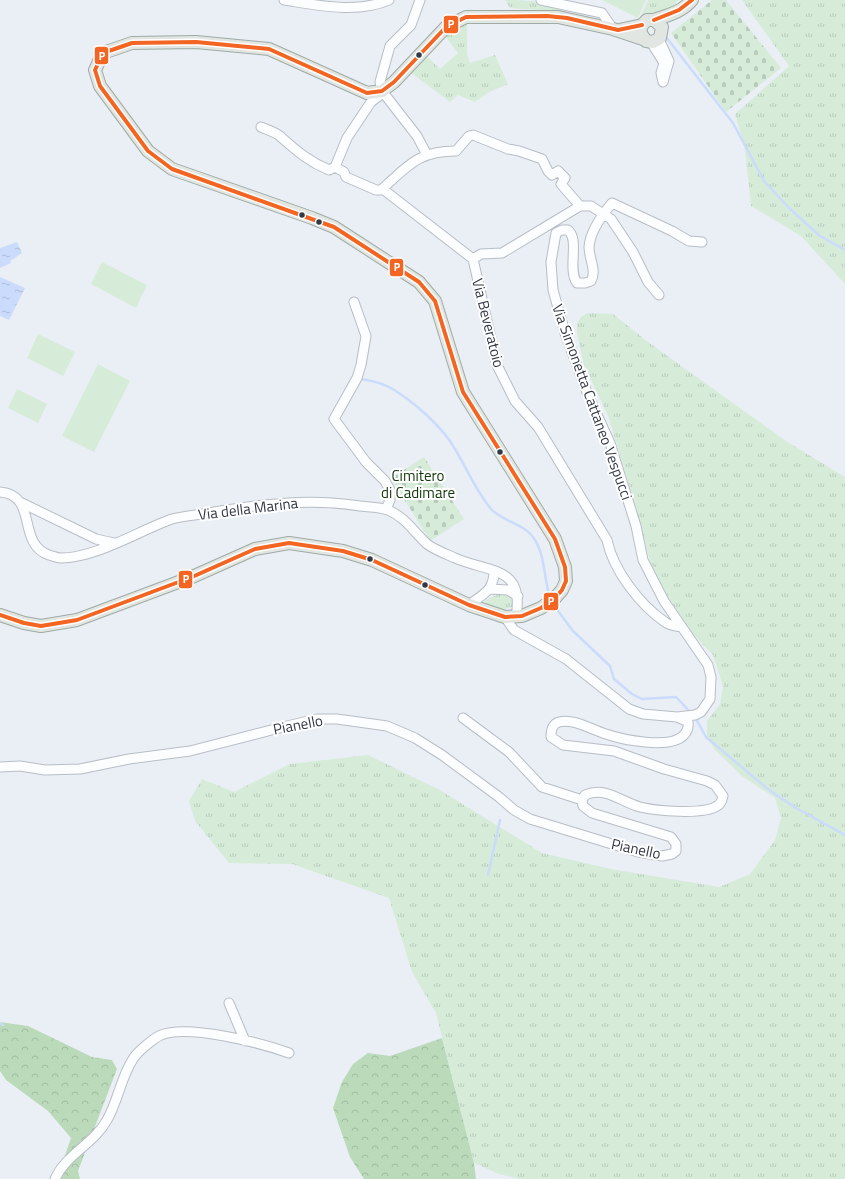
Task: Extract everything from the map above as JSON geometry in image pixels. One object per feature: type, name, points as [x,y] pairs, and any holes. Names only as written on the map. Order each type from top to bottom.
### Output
[{"type":"main road","points":[[654,38],[678,12],[687,6],[692,0]]},
{"type":"main road","points":[[654,38],[640,32],[642,25],[647,20],[654,20],[678,12]]},
{"type":"main road","points":[[0,615],[24,623],[41,626],[77,620],[192,577],[255,549],[289,543],[343,551],[372,560],[469,604],[511,617],[541,608],[548,603],[562,590],[566,581],[565,567],[560,552],[554,539],[463,392],[435,301],[419,282],[334,227],[172,169],[148,151],[100,86],[95,70],[103,53],[132,43],[196,42],[269,49],[302,62],[367,93],[382,91],[394,82],[446,27],[466,17],[547,16],[567,18],[654,38]]},
{"type":"main road","points":[[654,20],[660,24],[654,38]]},
{"type":"main road","points":[[616,29],[642,25]]},
{"type":"street","points":[[284,0],[344,7],[371,5],[389,0]]},
{"type":"street","points":[[420,0],[411,25],[390,46],[380,82],[382,91],[417,136],[427,155]]},
{"type":"street","points":[[541,0],[602,13],[616,29]]},
{"type":"street","points":[[335,167],[347,138],[371,102],[379,96],[382,91]]},
{"type":"street","name":"Via Beveratoio","points":[[261,127],[280,136],[297,152],[320,166],[329,170],[335,167],[344,172],[346,177],[376,190],[382,189],[473,259],[497,365],[515,401],[538,427],[607,540],[613,561],[637,596],[665,622],[682,627]]},
{"type":"street","points":[[382,189],[417,158],[443,151],[456,151],[469,136],[473,135],[508,149],[520,151],[542,159],[548,171],[552,174],[558,171],[565,178],[561,184],[580,206]]},
{"type":"street","points":[[604,214],[612,204],[672,231],[689,241],[702,242]]},
{"type":"street","points":[[473,259],[481,254],[502,253],[580,206],[591,206],[611,219],[628,243],[648,282],[659,295]]},
{"type":"street","name":"Via Simonetta Cattaneo Vespucci","points":[[511,617],[514,630],[566,659],[629,709],[643,714],[677,717],[695,715],[701,712],[710,699],[711,677],[708,665],[664,601],[643,560],[636,526],[610,443],[575,361],[565,334],[553,290],[551,262],[556,233],[564,230],[570,232],[573,247],[574,278],[577,283],[588,283],[593,275],[590,256],[590,241],[604,214]]},
{"type":"street","points":[[354,302],[366,336],[357,378],[334,419],[366,462],[385,481],[390,490],[390,500],[386,509],[403,519],[430,546],[474,565],[510,578],[516,590],[519,602],[511,617]]},
{"type":"street","points":[[0,492],[13,495],[22,503],[96,539],[116,544]]},
{"type":"street","name":"Via della Marina","points":[[22,503],[26,512],[28,531],[35,544],[45,554],[59,558],[79,560],[116,544],[147,528],[175,520],[281,503],[347,504],[386,509]]},
{"type":"street","points":[[469,604],[490,589],[494,580],[494,571]]},
{"type":"street","points":[[490,589],[508,590],[518,596]]},
{"type":"street","points":[[463,718],[509,752],[542,787],[582,800],[585,795],[600,791],[640,808],[694,811],[716,807],[721,802],[723,796],[715,785],[707,781],[664,769],[614,751],[562,745],[551,737],[554,725],[559,722],[568,722],[617,737],[664,742],[676,740],[686,732],[689,727],[688,722],[677,717]]},
{"type":"street","name":"Pianello","points":[[0,767],[20,766],[45,770],[80,769],[130,759],[190,751],[317,719],[337,719],[387,726],[415,738],[442,755],[500,797],[514,810],[530,819],[638,852],[662,856],[672,854],[676,851],[676,844],[672,837],[592,813],[583,806],[582,800]]},
{"type":"street","points":[[229,1004],[245,1041]]},
{"type":"street","points":[[55,1179],[67,1161],[96,1134],[107,1120],[134,1057],[160,1035],[172,1033],[212,1034],[289,1053]]},
{"type":"green space","points":[[505,0],[545,3],[560,8],[566,12],[510,8]]},
{"type":"green space","points":[[602,0],[646,0],[638,18]]},
{"type":"green space","points":[[648,0],[678,0],[661,15],[640,18]]},
{"type":"green space","points":[[712,0],[726,0],[781,68],[726,112],[671,33]]},
{"type":"green space","points":[[742,0],[845,0],[845,284],[801,236],[751,206],[745,149],[735,114],[789,66]]},
{"type":"green space","points":[[467,24],[467,53],[470,63],[495,55],[508,84],[489,92],[475,102],[458,95],[450,102],[411,73],[427,56],[440,69],[458,53],[445,36]]},
{"type":"green space","points":[[102,262],[147,285],[136,308],[91,284]]},
{"type":"green space","points":[[587,313],[613,314],[648,342],[786,441],[845,477],[845,1179],[519,1179],[499,1174],[474,1163],[436,1013],[412,972],[389,898],[292,864],[229,863],[195,821],[189,801],[202,779],[234,792],[290,764],[368,755],[438,789],[542,853],[611,869],[719,887],[750,874],[775,840],[781,818],[775,798],[742,776],[715,750],[707,737],[707,721],[720,704],[723,686],[713,655],[693,634],[668,597],[650,561],[630,487],[608,416],[584,365],[577,333],[577,323],[581,317]]},
{"type":"green space","points":[[38,334],[75,352],[63,376],[27,358]]},
{"type":"green space","points":[[98,364],[130,381],[94,452],[62,436]]},
{"type":"green space","points":[[17,389],[47,404],[38,423],[8,408]]},
{"type":"green space","name":"Cimitero di Cadimare","points":[[424,457],[464,519],[430,541],[391,478]]},
{"type":"green space","points":[[502,592],[510,597],[513,606],[507,609],[499,609],[485,603],[486,600]]},
{"type":"green space","points":[[0,1022],[28,1026],[92,1057],[112,1060],[117,1069],[78,1171],[80,1179],[57,1179],[71,1138],[48,1111],[6,1080],[0,1071]]},
{"type":"green space","points":[[442,1038],[474,1163],[476,1179],[364,1179],[350,1157],[333,1108],[342,1082],[353,1064],[368,1053],[390,1056]]},
{"type":"water","points":[[17,242],[22,253],[10,261],[11,263],[0,268],[0,248]]},
{"type":"water","points":[[0,277],[25,288],[9,320],[0,316]]},
{"type":"waterway","points":[[666,37],[733,123],[764,181],[789,208],[820,236],[845,250]]},
{"type":"waterway","points":[[360,379],[382,384],[398,392],[426,414],[443,432],[491,509],[502,517],[526,530],[535,540],[543,560],[550,598]]},
{"type":"waterway","points":[[553,604],[572,630],[610,666],[614,679],[632,694],[642,699],[676,697],[692,714]]},
{"type":"waterway","points":[[695,717],[706,737],[769,790],[796,808],[845,835]]},
{"type":"waterway","points":[[488,875],[500,820]]},
{"type":"transit line","name":"P","points":[[654,20],[679,10],[692,0]]},
{"type":"transit line","name":"P","points":[[0,615],[24,623],[41,626],[77,620],[192,577],[255,549],[289,543],[343,551],[372,560],[469,605],[505,617],[522,616],[541,608],[554,599],[562,590],[566,581],[565,567],[555,539],[463,392],[435,301],[419,282],[334,227],[172,169],[148,151],[100,86],[95,70],[103,53],[132,43],[196,42],[269,49],[367,93],[382,91],[394,82],[446,27],[466,17],[547,16],[567,18],[618,30],[642,25]]}]
